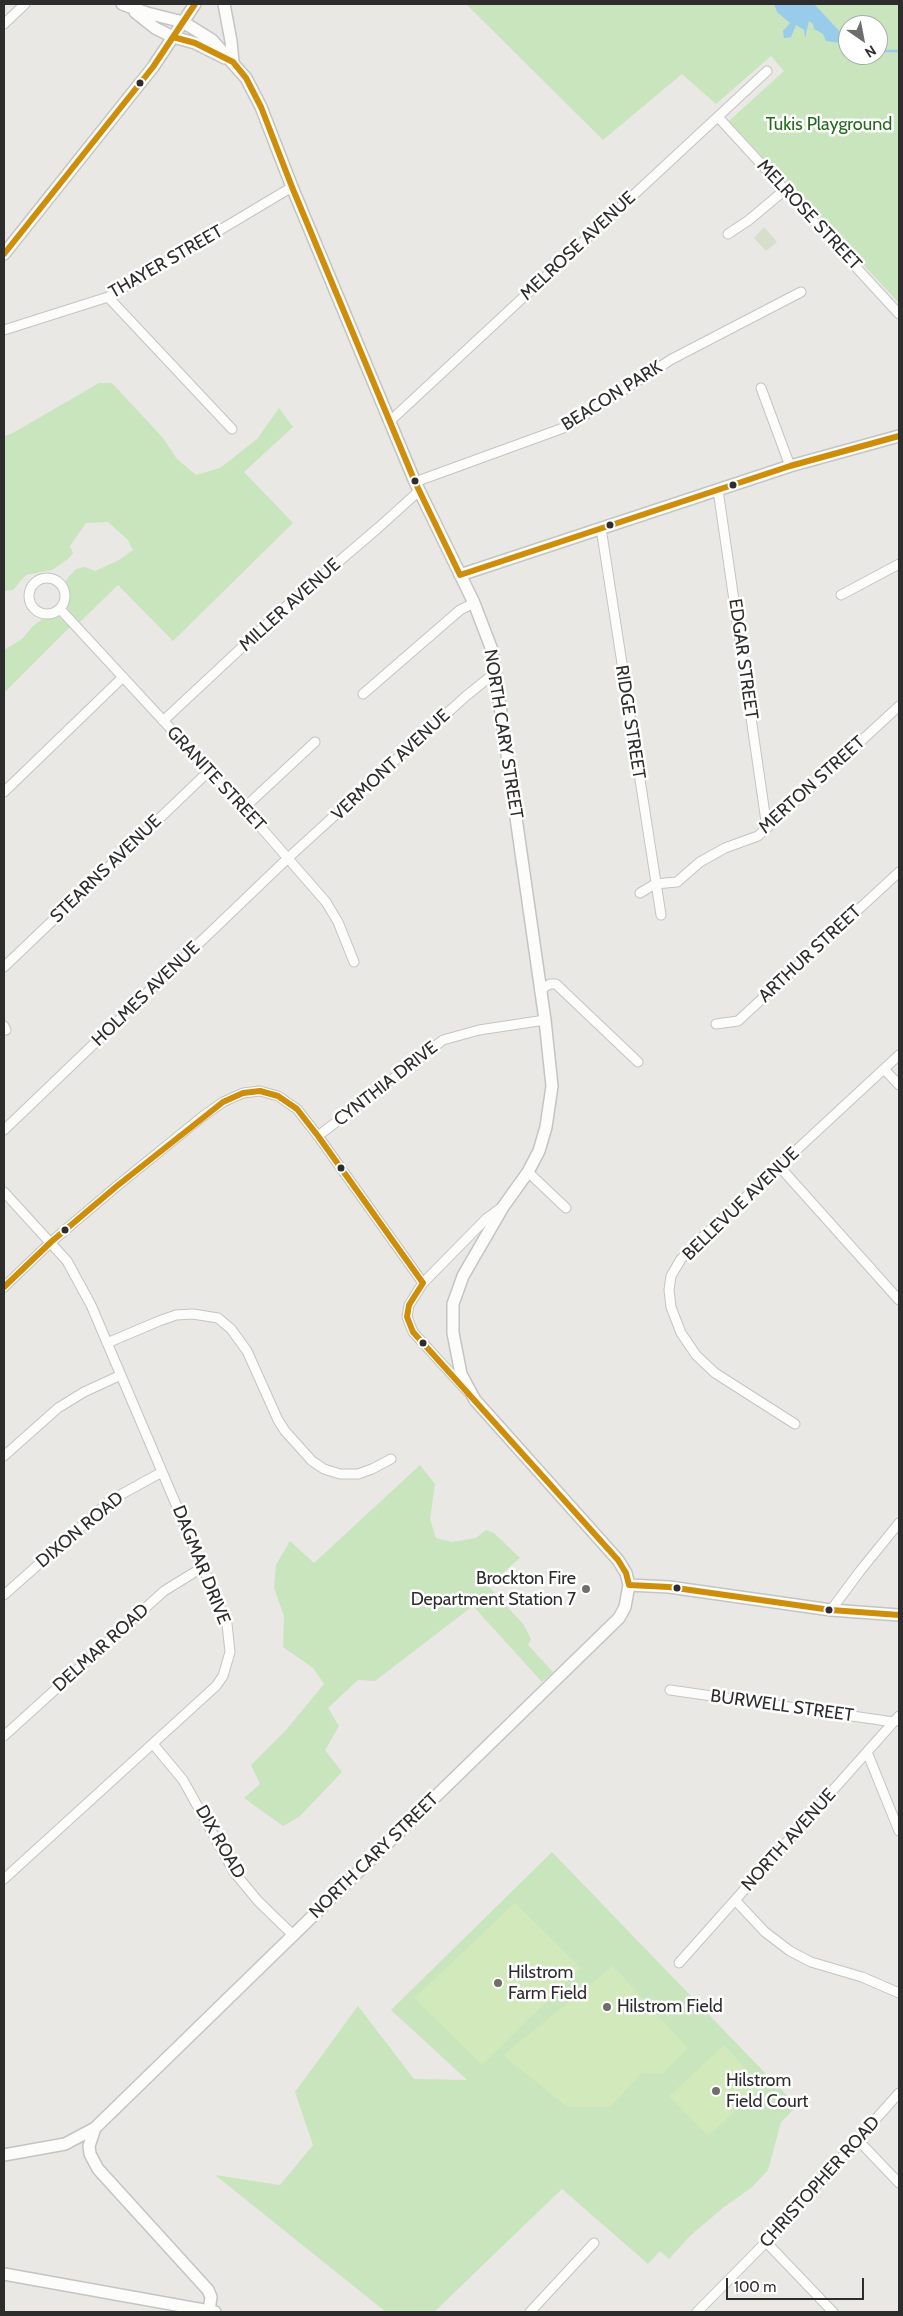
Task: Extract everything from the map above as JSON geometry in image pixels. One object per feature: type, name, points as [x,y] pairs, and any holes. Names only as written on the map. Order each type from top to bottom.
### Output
[{"type":"street","points":[[4,24],[25,4]]},
{"type":"street","points":[[4,254],[153,67],[195,4]]},
{"type":"street","points":[[224,4],[233,62]]},
{"type":"street","name":"NORTH CARY STREET","points":[[125,5],[183,22],[212,40],[246,78],[261,107],[292,187],[417,487],[474,603],[492,650],[545,1020],[552,1086],[546,1127],[539,1151],[528,1172],[503,1207],[463,1276],[453,1304],[453,1332],[457,1357],[462,1374],[474,1400]]},
{"type":"street","name":"NORTH CARY STREET","points":[[125,5],[155,28],[173,37],[195,43],[233,62]]},
{"type":"street","name":"MELROSE AVENUE","points":[[390,422],[767,71]]},
{"type":"street","name":"MELROSE STREET","points":[[718,117],[899,314]]},
{"type":"street","name":"THAYER STREET","points":[[4,330],[108,297],[292,187]]},
{"type":"street","points":[[728,234],[749,220],[786,189]]},
{"type":"street","name":"BEACON PARK","points":[[417,487],[566,427],[672,359],[716,338],[801,292]]},
{"type":"street","points":[[108,297],[232,429]]},
{"type":"street","points":[[761,388],[790,466]]},
{"type":"street","points":[[460,575],[790,466],[899,436]]},
{"type":"street","name":"MILLER AVENUE","points":[[163,721],[282,610],[378,528],[417,487]]},
{"type":"street","name":"EDGAR STREET","points":[[718,490],[766,828]]},
{"type":"street","name":"RIDGE STREET","points":[[601,528],[661,915]]},
{"type":"street","points":[[841,595],[899,564]]},
{"type":"street","points":[[46,577],[60,582],[66,596],[60,609],[56,612],[45,614],[31,606],[29,590],[36,581],[46,577]]},
{"type":"street","points":[[363,694],[460,610],[474,603]]},
{"type":"street","name":"GRANITE STREET","points":[[60,609],[244,808],[326,902],[342,929],[354,962]]},
{"type":"street","name":"VERMONT AVENUE","points":[[288,858],[466,696],[496,672]]},
{"type":"street","points":[[4,792],[123,677]]},
{"type":"street","name":"MERTON STREET","points":[[640,893],[655,884],[677,882],[700,862],[724,848],[758,836],[899,706]]},
{"type":"street","points":[[244,808],[315,742]]},
{"type":"street","name":"STEARNS AVENUE","points":[[4,967],[209,771]]},
{"type":"street","name":"HOLMES AVENUE","points":[[4,1130],[288,858]]},
{"type":"street","name":"ARTHUR STREET","points":[[716,1024],[738,1021],[899,872]]},
{"type":"street","points":[[540,990],[550,984],[556,984],[638,1062]]},
{"type":"street","name":"CYNTHIA DRIVE","points":[[318,1136],[442,1040],[480,1030],[545,1020]]},
{"type":"street","name":"BELLEVUE AVENUE","points":[[794,1424],[715,1374],[696,1355],[676,1321],[671,1307],[669,1290],[671,1276],[681,1259],[899,1055]]},
{"type":"street","points":[[884,1069],[899,1085]]},
{"type":"street","points":[[4,1287],[51,1242],[116,1186],[202,1117],[223,1102],[243,1093],[260,1091],[278,1096],[297,1109],[423,1283]]},
{"type":"street","points":[[779,1166],[899,1300]]},
{"type":"street","points":[[528,1172],[566,1208]]},
{"type":"street","name":"DAGMAR DRIVE","points":[[4,1192],[51,1242],[80,1283],[227,1624],[230,1652],[224,1676],[216,1686],[4,1879]]},
{"type":"street","name":"NORTH CARY STREET","points":[[4,2155],[65,2144],[95,2128],[619,1618],[625,1607],[629,1585],[626,1573],[618,1560],[413,1332],[408,1318],[409,1304],[423,1283],[486,1219],[503,1207]]},
{"type":"street","points":[[107,1343],[158,1320],[176,1315],[193,1314],[218,1318],[237,1336],[247,1351],[278,1420],[300,1449],[312,1461],[324,1469],[340,1474],[358,1474],[391,1459]]},
{"type":"street","points":[[4,1456],[58,1408],[84,1392],[121,1376]]},
{"type":"street","name":"DIXON ROAD","points":[[4,1595],[111,1500],[162,1472]]},
{"type":"street","points":[[831,1610],[899,1523]]},
{"type":"street","name":"DELMAR ROAD","points":[[4,1736],[164,1591],[203,1568]]},
{"type":"street","points":[[629,1585],[669,1587],[831,1610],[899,1615]]},
{"type":"street","name":"BURWELL STREET","points":[[670,1690],[897,1719]]},
{"type":"street","name":"NORTH AVENUE","points":[[679,1963],[897,1719]]},
{"type":"street","name":"DIX ROAD","points":[[153,1744],[183,1780],[240,1879],[293,1935]]},
{"type":"street","points":[[868,1752],[899,1831]]},
{"type":"street","points":[[735,1900],[765,1932],[806,1959],[862,1977],[899,1993]]},
{"type":"street","name":"CHRISTOPHER ROAD","points":[[697,2312],[766,2242],[899,2093]]},
{"type":"street","points":[[4,2274],[212,2312],[211,2297],[208,2290],[98,2168],[90,2154],[89,2146],[95,2128]]},
{"type":"street","points":[[857,2138],[899,2184]]},
{"type":"street","points":[[766,2242],[833,2312]]},
{"type":"street","points":[[530,2312],[594,2243]]},
{"type":"green space","name":"Tukis Playground","points":[[466,4],[899,4],[899,303],[729,121],[784,71],[771,56],[716,104],[682,74],[603,140]]},
{"type":"green space","points":[[764,227],[777,242],[766,251],[754,238]]},
{"type":"green space","points":[[99,383],[112,383],[163,438],[177,459],[196,475],[220,468],[257,439],[279,408],[293,427],[244,472],[293,523],[173,641],[118,585],[78,624],[68,611],[66,580],[76,569],[85,567],[95,571],[119,560],[133,550],[128,540],[108,522],[86,523],[70,546],[73,553],[68,559],[52,570],[26,575],[13,590],[4,591],[4,436],[11,434]]},
{"type":"green space","points":[[57,615],[70,627],[4,693],[4,650],[22,639],[33,626],[45,617]]},
{"type":"green space","points":[[420,1465],[435,1484],[430,1519],[436,1538],[452,1542],[476,1538],[486,1530],[494,1533],[520,1558],[488,1586],[524,1625],[531,1639],[528,1645],[553,1672],[542,1682],[473,1606],[375,1681],[358,1680],[328,1708],[339,1726],[325,1750],[342,1772],[299,1817],[283,1826],[244,1798],[260,1784],[251,1765],[286,1730],[324,1684],[313,1668],[283,1647],[284,1616],[274,1588],[276,1565],[290,1541],[314,1563]]},
{"type":"green space","points":[[552,1852],[797,2106],[781,2122],[768,2170],[751,2188],[724,2207],[691,2235],[669,2259],[660,2251],[648,2264],[562,2189],[434,2312],[386,2312],[215,2175],[280,2185],[313,2145],[295,2092],[358,2006],[414,2079],[467,2080],[391,2010]]},
{"type":"green space","name":"Hilstrom Farm Field","points":[[515,1903],[581,1968],[482,2065],[414,1998]]},
{"type":"green space","name":"Hilstrom Field","points":[[613,1966],[688,2048],[662,2074],[642,2073],[610,2107],[567,2107],[503,2055]]},
{"type":"green space","name":"Hilstrom Field Court","points":[[724,2045],[762,2086],[708,2136],[669,2096]]},
{"type":"water","points":[[774,4],[814,4],[838,30],[838,43],[826,41],[823,34],[814,29],[813,24],[809,21],[805,38],[804,30],[796,25],[791,37],[784,38],[783,31],[790,23],[777,12]]},
{"type":"waterway","points":[[888,51],[899,51]]},
{"type":"transit line","points":[[4,254],[153,67],[195,4]]},
{"type":"transit line","points":[[173,37],[195,43],[233,62],[246,78],[261,107],[292,187],[415,482],[460,575],[790,466],[899,436]]},
{"type":"transit line","points":[[4,1287],[51,1242],[117,1186],[223,1102],[243,1093],[260,1091],[278,1096],[297,1109],[318,1136],[423,1283],[409,1305],[407,1317],[413,1332],[618,1560],[626,1573],[629,1585],[669,1587],[831,1610],[899,1615]]},
{"type":"place","name":"Brockton Fire Department Station 7","points":[[586,1589]]},
{"type":"place","name":"Hilstrom Farm Field","points":[[498,1983]]},
{"type":"place","name":"Hilstrom Field","points":[[607,2007]]},
{"type":"place","name":"Hilstrom Field Court","points":[[716,2091]]}]
